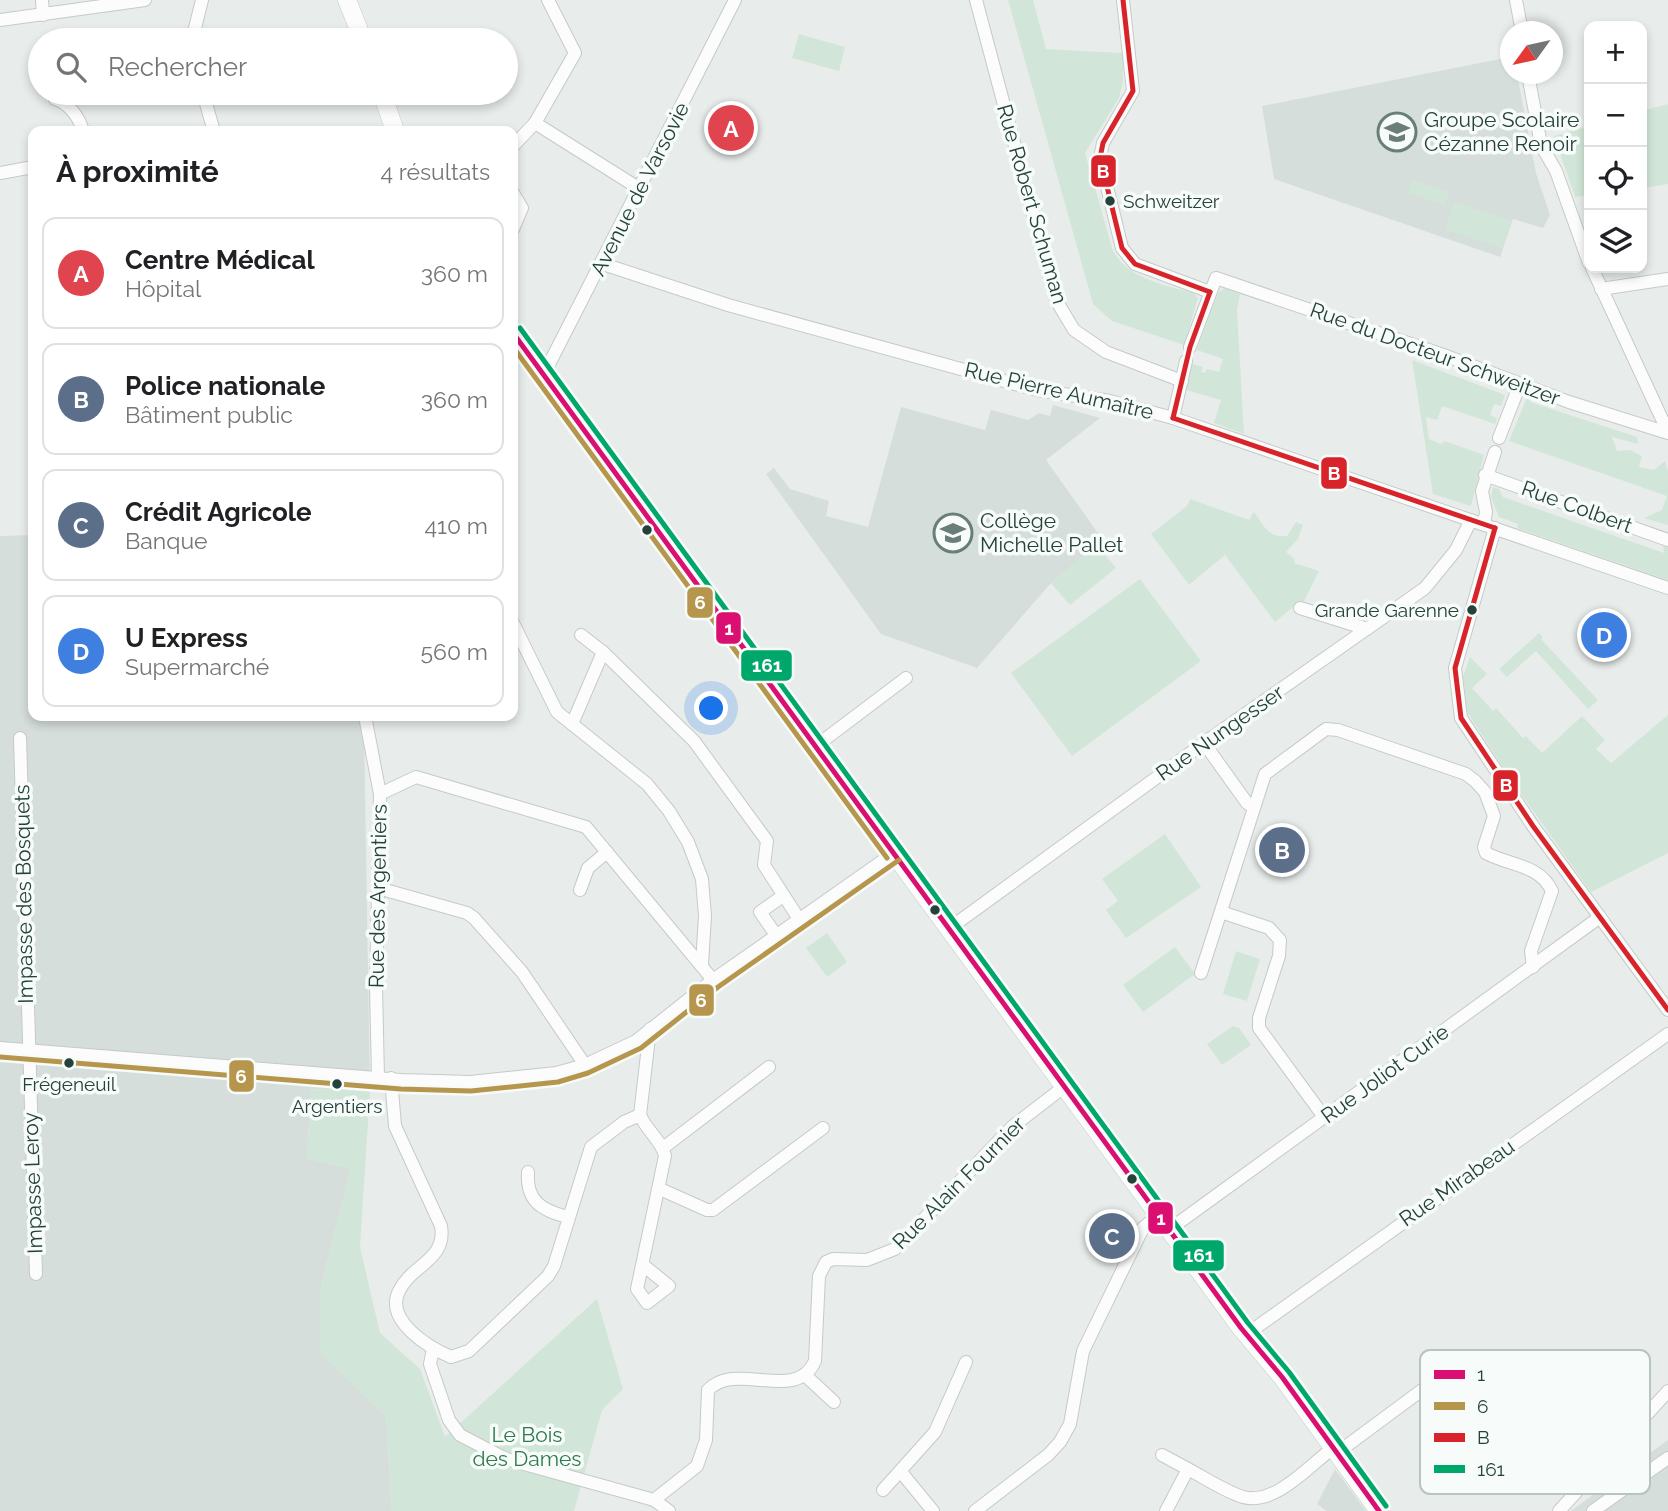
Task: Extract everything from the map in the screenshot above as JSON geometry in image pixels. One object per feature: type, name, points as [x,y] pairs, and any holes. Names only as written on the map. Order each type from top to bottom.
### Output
[{"type":"street","points":[[43,0],[43,15]]},
{"type":"street","points":[[0,20],[145,0]]},
{"type":"street","points":[[195,28],[202,0]]},
{"type":"street","points":[[347,0],[358,28]]},
{"type":"street","points":[[518,141],[535,123],[575,53],[548,0]]},
{"type":"street","name":"Avenue de Varsovie","points":[[543,376],[603,264],[735,0]]},
{"type":"street","name":"Rue Robert Schuman","points":[[976,0],[1056,300],[1074,330],[1105,352],[1182,381]]},
{"type":"street","points":[[1123,0],[1133,91],[1103,143],[1100,158],[1122,248],[1135,264],[1210,292],[1190,347]]},
{"type":"street","points":[[1516,0],[1520,21]]},
{"type":"street","points":[[1530,84],[1541,145],[1556,171],[1584,249]]},
{"type":"street","points":[[66,105],[82,126]]},
{"type":"street","points":[[206,105],[212,126]]},
{"type":"street","points":[[386,105],[393,126]]},
{"type":"street","points":[[535,123],[640,189]]},
{"type":"street","points":[[0,173],[28,168]]},
{"type":"street","points":[[518,201],[522,208],[518,217]]},
{"type":"street","name":"Rue Pierre Aumaître","points":[[603,264],[728,305],[1037,390],[1110,401],[1173,418],[1668,588]]},
{"type":"street","points":[[1593,273],[1668,433]]},
{"type":"street","name":"Rue du Docteur Schweitzer","points":[[1210,292],[1216,278],[1651,430],[1668,433]]},
{"type":"street","points":[[1601,289],[1668,279]]},
{"type":"street","points":[[518,340],[1379,1511]]},
{"type":"street","points":[[1173,418],[1186,361]]},
{"type":"street","points":[[1499,438],[1520,384]]},
{"type":"street","points":[[1495,452],[1485,475],[1482,491],[1486,512],[1455,668],[1458,711],[1472,737],[1668,1010]]},
{"type":"street","name":"Rue Colbert","points":[[1485,475],[1668,540]]},
{"type":"street","name":"Rue Nungesser","points":[[950,929],[1436,577],[1456,550],[1483,524]]},
{"type":"street","points":[[1300,608],[1367,629]]},
{"type":"street","points":[[518,633],[557,712],[647,784],[669,811],[688,842],[702,879],[705,916],[702,964]]},
{"type":"street","points":[[581,635],[604,652],[694,741],[708,759],[766,841],[764,865],[799,919]]},
{"type":"street","points":[[572,724],[604,652]]},
{"type":"street","points":[[816,746],[906,678]]},
{"type":"street","name":"Rue des Argentiers","points":[[366,721],[380,794],[378,888],[385,1078],[395,1126],[441,1226],[443,1238],[437,1252],[402,1286],[397,1302],[400,1316],[408,1329],[433,1349]]},
{"type":"street","points":[[1201,972],[1265,774],[1326,729],[1338,730],[1466,774],[1485,792],[1493,806],[1494,816],[1485,847],[1486,853],[1542,875],[1552,891],[1531,951],[1533,967]]},
{"type":"street","name":"Impasse des Bosquets","points":[[20,738],[28,1050]]},
{"type":"street","points":[[1204,743],[1247,803],[1254,807]]},
{"type":"street","points":[[380,794],[416,777],[586,827],[713,980]]},
{"type":"street","points":[[580,890],[588,869],[607,852]]},
{"type":"street","points":[[0,1048],[470,1083],[556,1073],[585,1065],[629,1045],[713,980],[894,853]]},
{"type":"street","points":[[378,888],[429,901],[474,918],[522,972],[585,1065]]},
{"type":"street","points":[[776,935],[760,912],[783,896]]},
{"type":"street","points":[[1221,912],[1269,929],[1280,940],[1279,956],[1259,1018],[1259,1028],[1324,1117]]},
{"type":"street","name":"Rue Joliot Curie","points":[[1170,1229],[1600,917]]},
{"type":"street","points":[[643,1265],[660,1189],[663,1148],[640,1115],[650,1029]]},
{"type":"street","name":"Rue Mirabeau","points":[[1247,1334],[1668,1034]]},
{"type":"street","name":"Impasse Leroy","points":[[28,1050],[36,1274]]},
{"type":"street","points":[[663,1148],[769,1067]]},
{"type":"street","name":"Rue Alain Fournier","points":[[806,1376],[815,1362],[819,1276],[826,1262],[833,1259],[867,1260],[895,1250],[1012,1127],[1065,1086]]},
{"type":"street","points":[[640,1115],[608,1132],[591,1147],[567,1217],[554,1266],[541,1283],[469,1351],[451,1357],[433,1349],[430,1364],[449,1420],[460,1435],[515,1462],[654,1500],[669,1511]]},
{"type":"street","points":[[660,1189],[707,1210],[713,1210],[823,1128]]},
{"type":"street","points":[[528,1172],[529,1193],[536,1204],[567,1217]]},
{"type":"street","points":[[975,1511],[1048,1455],[1060,1442],[1070,1423],[1083,1351],[1143,1228],[1159,1214]]},
{"type":"street","points":[[883,1490],[935,1432],[966,1362]]},
{"type":"street","points":[[654,1500],[697,1466],[706,1440],[708,1390],[716,1383],[728,1378],[795,1381],[806,1376],[834,1402]]},
{"type":"street","points":[[1162,1455],[1243,1497],[1256,1499],[1282,1488],[1420,1391]]},
{"type":"street","points":[[1650,1411],[1668,1391]]},
{"type":"street","points":[[1650,1471],[1668,1458]]},
{"type":"street","points":[[1166,1511],[1188,1469]]},
{"type":"street","points":[[901,1472],[933,1511]]},
{"type":"street","points":[[1559,1511],[1574,1494]]},
{"type":"street","points":[[1593,1511],[1617,1494]]},
{"type":"shaded area","name":"Groupe Scolaire Cézanne Renoir","points":[[1500,59],[1500,84],[1519,84],[1536,173],[1550,215],[1543,228],[1513,219],[1500,257],[1274,179],[1262,106]]},
{"type":"shaded area","name":"Collège Michelle Pallet","points":[[1053,405],[1100,418],[1046,460],[1103,540],[1051,583],[977,668],[881,634],[766,474],[774,468],[790,489],[829,501],[826,516],[868,527],[901,407],[985,430],[991,410],[1028,420],[1039,413],[1050,416]]},
{"type":"shaded area","points":[[28,535],[28,721],[363,721],[370,1091],[311,1089],[307,1158],[351,1169],[320,1292],[320,1352],[386,1416],[392,1511],[0,1511],[0,536]]},
{"type":"shaded area","points":[[1668,1440],[1668,1511],[1571,1511],[1594,1494],[1650,1494],[1650,1453]]},
{"type":"shaded area","points":[[1335,1469],[1366,1511],[1327,1511],[1317,1504]]},
{"type":"green space","points":[[1008,0],[1033,0],[1046,49],[1123,53],[1123,81],[1119,98],[1085,153],[1113,251],[1120,261],[1138,275],[1193,293],[1198,298],[1184,345],[1112,321],[1093,304]]},
{"type":"green space","points":[[799,34],[845,47],[839,71],[792,58]]},
{"type":"green space","points":[[1668,104],[1668,184],[1647,187],[1647,147],[1647,110]]},
{"type":"green space","points":[[1584,127],[1584,196],[1575,197],[1554,136]]},
{"type":"green space","points":[[1412,180],[1449,192],[1445,205],[1408,193]]},
{"type":"green space","points":[[1454,202],[1511,221],[1502,248],[1445,229]]},
{"type":"green space","points":[[1225,288],[1240,294],[1237,310],[1244,434],[1214,423],[1221,400],[1186,390],[1192,364],[1203,367],[1201,372],[1205,373],[1207,369],[1219,372],[1223,359],[1197,350],[1218,293]]},
{"type":"green space","points":[[1412,360],[1505,395],[1501,406],[1494,404],[1490,415],[1497,418],[1495,424],[1442,406],[1437,420],[1426,417],[1429,439],[1441,444],[1445,441],[1484,455],[1471,506],[1433,494]]},
{"type":"green space","points":[[1528,395],[1530,402],[1637,437],[1638,444],[1612,437],[1617,451],[1630,450],[1642,456],[1639,467],[1654,470],[1665,461],[1668,471],[1668,525],[1644,518],[1662,510],[1667,496],[1509,441]]},
{"type":"green space","points":[[1493,487],[1499,489],[1503,497],[1664,553],[1663,544],[1668,546],[1668,580],[1517,528],[1518,524],[1499,517],[1491,497]]},
{"type":"green space","points":[[1190,499],[1249,520],[1254,512],[1267,530],[1275,535],[1287,536],[1296,522],[1303,525],[1298,539],[1286,552],[1295,559],[1294,563],[1319,571],[1303,603],[1300,601],[1275,622],[1225,555],[1189,585],[1151,534],[1187,506]]},
{"type":"green space","points":[[1097,545],[1116,568],[1070,605],[1051,583]]},
{"type":"green space","points":[[1140,579],[1201,661],[1072,756],[1011,673]]},
{"type":"green space","points":[[1539,633],[1543,637],[1541,639],[1598,700],[1588,709],[1536,651],[1507,677],[1499,669]]},
{"type":"green space","points":[[1470,657],[1487,674],[1472,688],[1493,711],[1496,708],[1523,738],[1526,736],[1542,753],[1582,716],[1605,740],[1596,749],[1611,763],[1668,715],[1668,853],[1591,892],[1513,783],[1467,712],[1463,677]]},
{"type":"green space","points":[[1165,834],[1201,887],[1126,938],[1106,910],[1118,901],[1102,879]]},
{"type":"green space","points":[[827,933],[847,962],[827,977],[806,948]]},
{"type":"green space","points":[[1175,947],[1195,974],[1143,1012],[1123,985]]},
{"type":"green space","points":[[1236,951],[1260,959],[1247,1001],[1223,994]]},
{"type":"green space","points":[[1233,1026],[1239,1028],[1251,1045],[1222,1065],[1207,1044]]},
{"type":"green space","name":"Le Bois des Dames","points":[[311,1089],[370,1091],[360,1247],[380,1333],[420,1369],[445,1437],[597,1299],[623,1389],[602,1410],[574,1511],[392,1511],[386,1416],[320,1353],[320,1292],[351,1169],[307,1158]]},
{"type":"transit line","name":"B","points":[[1123,0],[1133,91],[1103,143],[1100,158],[1122,248],[1135,264],[1210,292]]},
{"type":"transit line","name":"B","points":[[1173,418],[1190,347],[1210,292]]},
{"type":"transit line","name":"161","points":[[520,328],[1248,1323],[1289,1372],[1386,1506]]},
{"type":"transit line","name":"1","points":[[518,340],[1241,1328],[1282,1377],[1379,1511]]},
{"type":"transit line","name":"6","points":[[518,354],[887,858]]},
{"type":"transit line","name":"B","points":[[1173,418],[1495,528]]},
{"type":"transit line","name":"B","points":[[1495,528],[1455,668],[1461,718],[1533,826],[1668,1010]]},
{"type":"transit line","name":"6","points":[[0,1057],[401,1089],[471,1091],[558,1082],[588,1073],[641,1048],[718,987],[899,860]]},
{"type":"place","name":"Centre Médical","points":[[731,128]]},
{"type":"place","name":"Groupe Scolaire Cézanne Renoir","points":[[1397,132]]},
{"type":"place","name":"Schweitzer","points":[[1110,201]]},
{"type":"place","name":"Collège Michelle Pallet","points":[[953,533]]},
{"type":"place","name":"Grande Garenne","points":[[1472,610]]},
{"type":"place","name":"U Express","points":[[1604,635]]},
{"type":"place","name":"Police nationale","points":[[1282,850]]},
{"type":"place","name":"Frégeneuil","points":[[69,1063]]},
{"type":"place","name":"Argentiers","points":[[337,1084]]},
{"type":"place","name":"Crédit Agricole","points":[[1112,1236]]}]
